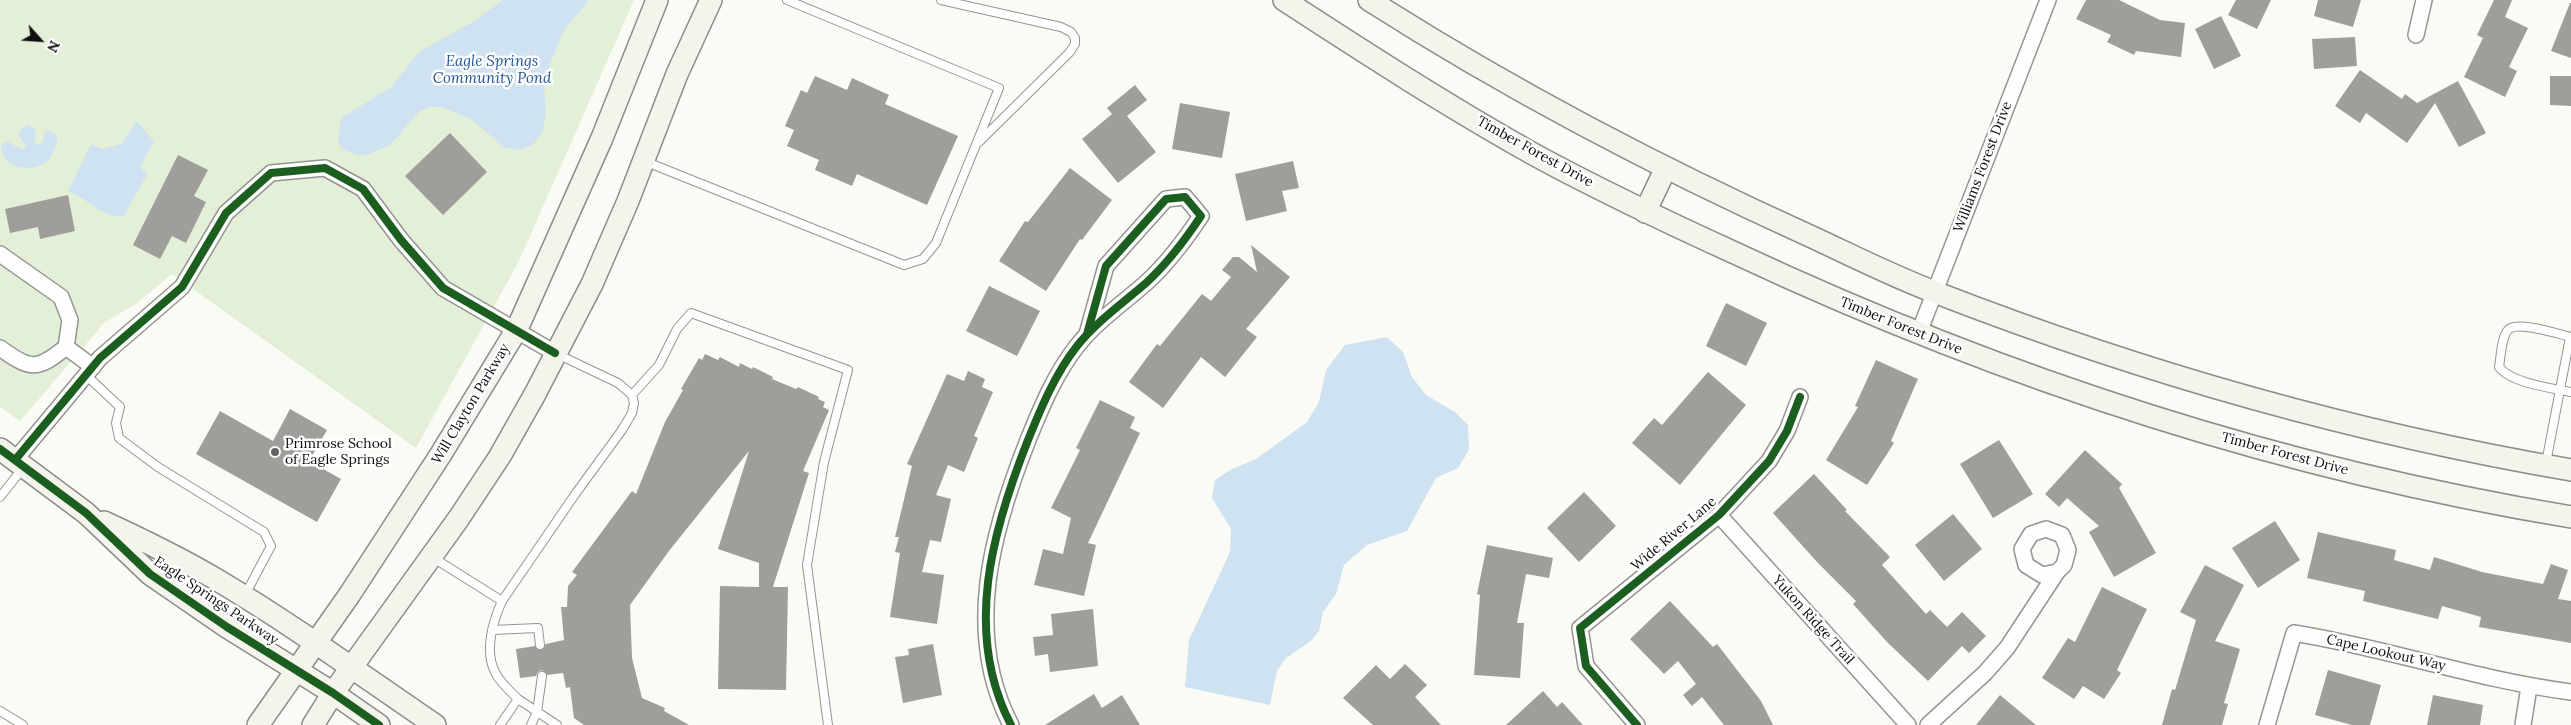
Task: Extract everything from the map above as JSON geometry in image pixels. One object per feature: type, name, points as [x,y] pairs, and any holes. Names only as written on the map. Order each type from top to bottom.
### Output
[{"type":"main road","name":"Will Clayton Parkway","points":[[258,725],[316,643],[441,454],[516,329],[602,138],[657,0]]},
{"type":"main road","points":[[313,725],[500,456],[592,284],[677,74],[711,0]]},
{"type":"main road","name":"Timber Forest Drive","points":[[1284,0],[1388,68],[1528,150],[1645,212],[1808,288],[1918,335],[2027,376],[2280,454],[2408,486],[2571,517]]},
{"type":"main road","points":[[1369,0],[1555,110],[1666,168],[1934,292],[2091,347],[2290,407],[2418,439],[2571,470]]},
{"type":"main road","points":[[1645,212],[1666,168]]},
{"type":"main road","name":"Eagle Springs Parkway","points":[[13,459],[86,513],[150,574],[226,627],[334,693],[379,725]]},
{"type":"main road","name":"Eagle Springs Parkway","points":[[86,513],[170,553],[244,596],[435,725]]},
{"type":"street","name":"Williams Forest Drive","points":[[1918,335],[2048,0]]},
{"type":"street","points":[[2416,36],[2424,0]]},
{"type":"street","points":[[13,459],[90,371],[182,287],[226,213],[271,173],[325,168],[363,189],[401,240],[443,288],[555,353]]},
{"type":"street","points":[[1011,725],[998,696],[988,657],[984,616],[988,575],[1005,505],[1032,432],[1056,379],[1075,348],[1087,334],[1148,281],[1178,251],[1201,216],[1185,197],[1166,199],[1106,266],[1087,334]]},
{"type":"street","points":[[0,254],[62,297],[70,320],[66,347],[51,359],[40,364],[24,365],[0,348]]},
{"type":"street","points":[[66,347],[90,371]]},
{"type":"street","name":"Wide River Lane","points":[[1637,725],[1586,666],[1580,628],[1719,515],[1769,461],[1788,431],[1800,397]]},
{"type":"street","name":"Yukon Ridge Trail","points":[[1719,515],[1908,725]]},
{"type":"street","points":[[1928,725],[1996,661],[2034,609],[2057,572]]},
{"type":"street","name":"Cape Lookout Way","points":[[2267,725],[2294,633],[2332,639],[2528,687],[2571,692]]},
{"type":"street","points":[[2523,725],[2528,687]]},
{"type":"lane","points":[[643,161],[904,265],[923,259],[936,243],[999,88],[803,3],[787,0]]},
{"type":"lane","points":[[941,0],[1061,27],[1071,32],[1075,38],[1075,44],[1069,53],[976,146]]},
{"type":"lane","points":[[632,395],[659,365],[677,329],[691,313],[848,370],[824,462],[807,566],[828,725]]},
{"type":"lane","points":[[2545,465],[2560,389],[2570,337],[2517,325],[2508,329],[2499,367],[2504,374],[2560,389],[2571,392]]},
{"type":"lane","points":[[555,353],[618,383],[632,395],[634,403],[632,413],[622,430],[502,601],[492,630],[490,653],[494,670],[518,699],[557,725]]},
{"type":"lane","points":[[90,371],[120,406],[116,422],[119,438],[158,467],[264,532],[271,546],[244,596]]},
{"type":"lane","points":[[0,497],[13,459]]},
{"type":"lane","points":[[431,556],[502,601]]},
{"type":"lane","points":[[492,630],[538,628],[540,645]]},
{"type":"lane","points":[[531,725],[537,712],[542,676]]},
{"type":"lane","points":[[500,725],[518,699]]},
{"type":"lane","points":[[0,711],[23,725]]},
{"type":"green space","points":[[0,0],[634,0],[519,261],[416,448],[172,274],[137,303],[104,323],[20,421],[0,407]]},
{"type":"water","name":"Eagle Springs Community Pond","points":[[503,0],[589,0],[564,30],[553,56],[544,82],[546,113],[543,130],[534,144],[520,150],[504,147],[471,119],[442,107],[428,107],[419,112],[390,145],[366,155],[357,155],[341,148],[338,140],[341,118],[391,87],[419,52],[476,20]]},
{"type":"water","points":[[136,121],[154,141],[141,165],[142,170],[148,173],[123,217],[107,214],[68,191],[91,144],[101,149],[122,144]]},
{"type":"water","points":[[29,125],[36,131],[34,142],[39,145],[44,140],[44,132],[52,132],[58,139],[48,160],[35,167],[19,167],[6,159],[2,153],[1,144],[8,142],[23,150],[26,145],[18,135],[22,128]]},
{"type":"water","points":[[1387,337],[1403,352],[1412,377],[1426,395],[1455,412],[1468,425],[1469,450],[1458,468],[1436,478],[1407,531],[1367,545],[1344,565],[1336,594],[1323,612],[1319,631],[1311,641],[1286,658],[1277,671],[1270,705],[1185,687],[1189,640],[1230,552],[1231,529],[1212,498],[1215,480],[1230,470],[1256,459],[1307,422],[1319,402],[1326,370],[1345,345]]},
{"type":"building","points":[[2086,0],[2119,0],[2160,20],[2185,23],[2181,57],[2136,51],[2134,55],[2107,42],[2111,35],[2076,19]]},
{"type":"building","points":[[2236,0],[2271,0],[2257,29],[2228,15]]},
{"type":"building","points":[[2318,0],[2361,0],[2353,27],[2314,16]]},
{"type":"building","points":[[2494,0],[2512,0],[2505,17],[2528,28],[2509,67],[2517,71],[2505,97],[2464,77],[2483,38],[2477,35]]},
{"type":"building","points":[[2571,3],[2571,58],[2551,51]]},
{"type":"building","points":[[2221,16],[2241,56],[2214,69],[2195,29]]},
{"type":"building","points":[[2355,37],[2357,66],[2314,69],[2312,39]]},
{"type":"building","points":[[2360,70],[2402,99],[2405,94],[2417,103],[2458,81],[2486,133],[2459,147],[2435,103],[2407,143],[2366,113],[2360,123],[2335,106]]},
{"type":"building","points":[[815,76],[847,90],[852,78],[889,95],[885,104],[958,136],[927,205],[857,174],[852,186],[815,170],[819,160],[787,146],[794,130],[785,126],[801,90],[807,93]]},
{"type":"building","points":[[2550,76],[2571,76],[2571,106],[2550,105]]},
{"type":"building","points":[[1135,85],[1147,100],[1127,116],[1156,152],[1118,183],[1082,139],[1112,114],[1107,108]]},
{"type":"building","points":[[1180,103],[1230,112],[1222,158],[1172,149]]},
{"type":"building","points":[[450,133],[487,172],[443,215],[405,176]]},
{"type":"building","points":[[178,155],[208,170],[194,196],[206,202],[186,243],[172,236],[160,259],[133,245]]},
{"type":"building","points":[[1293,161],[1299,188],[1282,191],[1287,211],[1246,221],[1235,174]]},
{"type":"building","points":[[1070,168],[1112,200],[1082,240],[1080,239],[1046,291],[999,261],[1025,221],[1028,222]]},
{"type":"building","points":[[68,195],[75,231],[40,239],[38,227],[10,233],[5,209]]},
{"type":"building","points":[[1251,245],[1290,277],[1246,329],[1257,337],[1225,377],[1201,357],[1163,408],[1129,382],[1157,344],[1160,346],[1202,294],[1211,301],[1231,277],[1222,270],[1233,257],[1239,257],[1257,272]]},
{"type":"building","points":[[989,286],[1040,311],[1017,356],[966,331]]},
{"type":"building","points":[[1726,303],[1767,323],[1746,366],[1706,346]]},
{"type":"building","points":[[705,354],[718,360],[720,357],[739,367],[740,363],[752,369],[753,367],[773,377],[772,379],[796,389],[798,387],[819,397],[818,399],[825,402],[823,407],[829,410],[803,471],[809,473],[773,587],[788,587],[786,690],[718,689],[720,586],[759,587],[759,563],[718,549],[749,451],[669,551],[630,605],[632,658],[642,698],[665,708],[664,711],[689,725],[584,725],[574,718],[570,687],[566,688],[563,673],[547,675],[542,670],[536,676],[520,678],[516,649],[535,646],[541,650],[546,644],[564,640],[561,607],[567,607],[568,586],[577,575],[572,572],[632,491],[636,494],[665,422],[683,390],[681,389],[699,358],[702,360]]},
{"type":"building","points":[[1876,360],[1918,379],[1891,441],[1894,443],[1867,485],[1826,460],[1858,407],[1855,406]]},
{"type":"building","points":[[968,371],[985,379],[982,387],[993,392],[974,436],[978,438],[964,472],[948,465],[936,495],[951,499],[941,542],[930,540],[922,572],[944,575],[937,624],[890,617],[900,553],[895,552],[899,537],[895,537],[912,466],[907,464],[947,374],[964,381]]},
{"type":"building","points":[[1708,372],[1746,405],[1680,485],[1632,443],[1654,418],[1662,425]]},
{"type":"building","points":[[1100,400],[1135,417],[1130,428],[1140,433],[1088,543],[1096,545],[1084,596],[1034,585],[1043,549],[1063,554],[1071,518],[1051,508],[1080,450],[1076,448]]},
{"type":"building","points":[[290,409],[327,430],[309,461],[341,479],[317,522],[196,454],[220,411],[273,441]]},
{"type":"building","points":[[1999,440],[2033,494],[1993,518],[1960,464]]},
{"type":"building","points":[[2085,450],[2122,484],[2119,488],[2156,553],[2114,577],[2089,532],[2099,526],[2067,498],[2059,507],[2045,494]]},
{"type":"building","points":[[1814,474],[1847,510],[1845,511],[1890,557],[1882,565],[1926,614],[1930,610],[1947,627],[1962,612],[1986,636],[1969,653],[1962,646],[1928,681],[1887,642],[1853,604],[1856,601],[1817,562],[1773,513]]},
{"type":"building","points":[[1584,492],[1616,526],[1579,562],[1547,528]]},
{"type":"building","points":[[1953,514],[1982,549],[1944,581],[1915,545]]},
{"type":"building","points":[[2275,521],[2300,560],[2258,588],[2232,548]]},
{"type":"building","points":[[2318,532],[2396,550],[2394,560],[2430,570],[2434,557],[2482,572],[2543,584],[2551,564],[2568,570],[2558,599],[2571,601],[2571,643],[2479,627],[2481,617],[2442,606],[2438,619],[2363,601],[2365,591],[2307,578]]},
{"type":"building","points":[[1487,545],[1553,558],[1549,578],[1526,574],[1517,623],[1524,623],[1520,678],[1474,675],[1480,595],[1477,594]]},
{"type":"building","points":[[2205,565],[2244,585],[2215,641],[2240,649],[2224,703],[2228,704],[2222,725],[2162,725],[2172,689],[2175,690],[2196,620],[2180,612]]},
{"type":"building","points":[[2102,587],[2147,609],[2117,670],[2121,673],[2104,699],[2083,686],[2074,699],[2042,678],[2068,638],[2075,642]]},
{"type":"building","points":[[1670,601],[1713,647],[1717,644],[1761,701],[1773,725],[1724,725],[1702,697],[1692,706],[1683,695],[1696,684],[1678,661],[1664,674],[1630,639]]},
{"type":"building","points":[[1093,609],[1098,666],[1050,672],[1048,654],[1035,656],[1033,637],[1053,635],[1051,614]]},
{"type":"building","points":[[933,644],[942,695],[903,703],[895,657],[909,655],[908,649]]},
{"type":"building","points":[[1405,664],[1427,685],[1415,697],[1441,725],[1373,725],[1343,698],[1376,665],[1390,679]]},
{"type":"building","points":[[2328,670],[2381,685],[2370,725],[2352,725],[2315,715]]},
{"type":"building","points":[[1543,691],[1557,707],[1562,702],[1583,725],[1506,725]]},
{"type":"building","points":[[1094,694],[1102,708],[1122,695],[1140,725],[1045,725]]},
{"type":"building","points":[[2000,695],[2036,725],[1976,725]]},
{"type":"building","points":[[2433,695],[2483,705],[2480,725],[2427,725]]},
{"type":"cycle path","points":[[15,460],[100,358],[182,287],[226,213],[271,173],[325,168],[363,189],[401,240],[443,288],[555,353]]},
{"type":"cycle path","points":[[1011,725],[996,690],[988,654],[986,618],[988,582],[1003,510],[1043,404],[1069,357],[1093,329],[1162,267],[1201,216],[1185,197],[1166,199],[1106,266],[1087,334]]},
{"type":"cycle path","points":[[1637,725],[1586,666],[1580,628],[1719,515],[1769,461],[1787,431],[1800,397]]},
{"type":"cycle path","points":[[0,449],[86,513],[150,574],[227,627],[333,693],[379,725]]},
{"type":"place","name":"Primrose School of Eagle Springs","points":[[275,452]]}]
